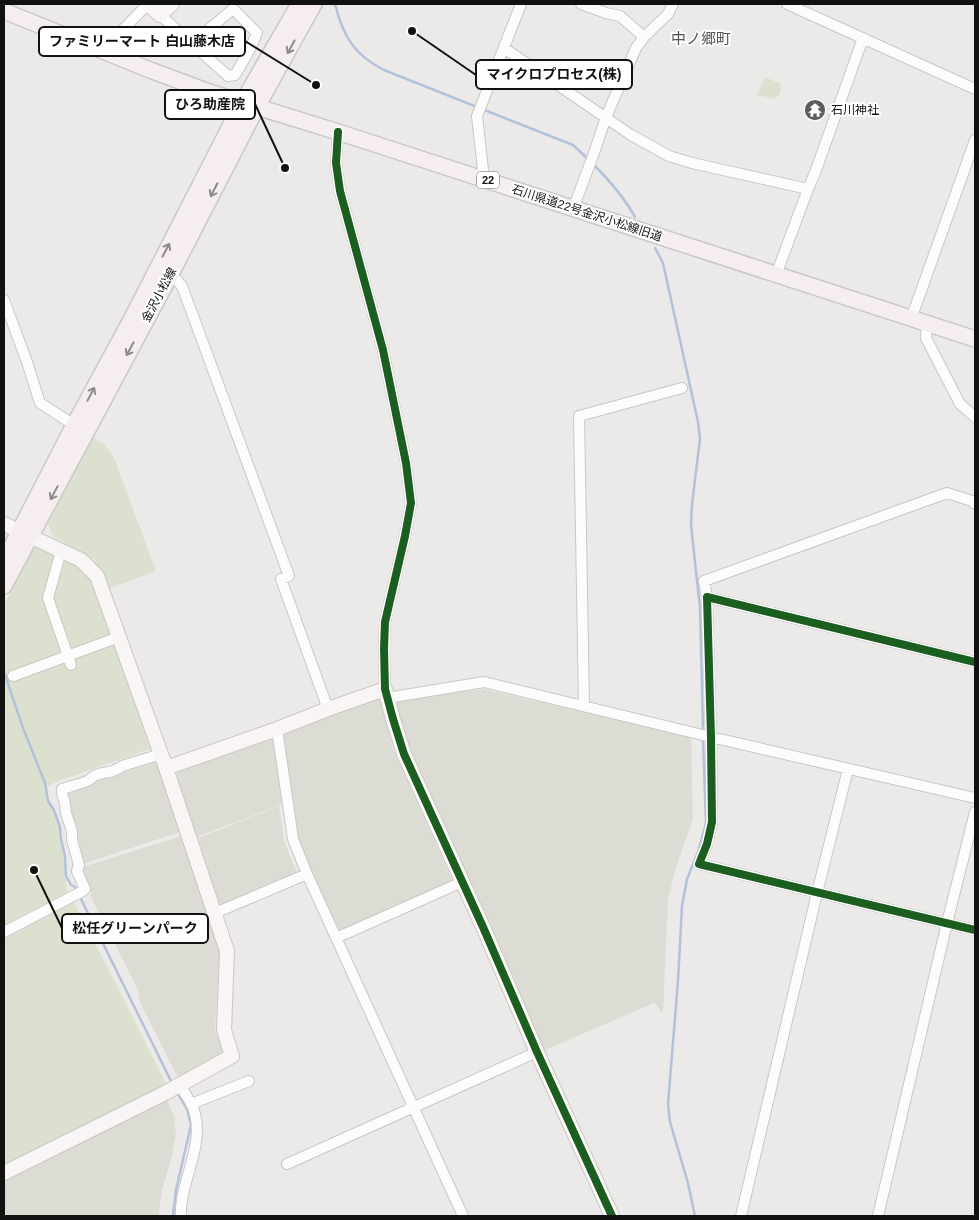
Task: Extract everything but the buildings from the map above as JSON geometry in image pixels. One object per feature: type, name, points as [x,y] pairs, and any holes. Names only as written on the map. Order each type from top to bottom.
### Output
[{"type":"main road","name":"金沢小松線","points":[[4,586],[25,534],[74,426],[132,318],[242,102],[299,4]]},
{"type":"main road","name":"金沢小松線","points":[[4,561],[25,534],[171,274],[257,107],[314,4]]},
{"type":"main road","name":"石川県道22号金沢小松線旧道","points":[[4,11],[209,92],[484,179],[975,340]]},
{"type":"street","points":[[102,51],[148,4],[228,76],[235,75],[257,33],[236,6],[192,43]]},
{"type":"street","points":[[160,15],[172,4]]},
{"type":"street","points":[[484,179],[477,116],[521,4]]},
{"type":"street","points":[[581,4],[620,16],[644,38]]},
{"type":"street","points":[[573,209],[606,117],[636,48],[668,14],[673,4]]},
{"type":"street","points":[[787,4],[975,89]]},
{"type":"street","points":[[776,275],[863,38]]},
{"type":"street","points":[[504,48],[631,135],[668,156],[808,189]]},
{"type":"street","points":[[338,132],[336,163],[340,191],[383,350],[406,463],[411,503],[384,622],[386,693],[404,754],[612,1216]]},
{"type":"street","points":[[911,319],[975,140]]},
{"type":"street","points":[[171,274],[182,286],[289,576],[281,579],[328,709]]},
{"type":"street","points":[[4,300],[40,403],[74,426]]},
{"type":"street","points":[[927,324],[926,338],[960,404],[975,418]]},
{"type":"street","points":[[584,706],[579,416],[682,388]]},
{"type":"street","points":[[975,504],[972,501],[947,492],[704,581],[707,597],[712,822],[707,844],[699,864],[975,930]]},
{"type":"street","points":[[4,524],[81,560],[97,576],[166,768],[227,950],[224,1030],[232,1056],[176,1087],[4,1173]]},
{"type":"street","points":[[61,551],[48,598],[70,660]]},
{"type":"street","points":[[707,597],[975,662]]},
{"type":"street","points":[[13,676],[70,660],[119,637]]},
{"type":"street","points":[[166,768],[328,709],[386,693],[484,682],[975,798]]},
{"type":"street","points":[[277,729],[292,839],[463,1216]]},
{"type":"street","points":[[4,932],[85,889],[77,871],[78,865],[72,840],[71,824],[65,810],[66,805],[61,793],[62,788],[160,754]]},
{"type":"street","points":[[741,1216],[848,769]]},
{"type":"street","points":[[878,1216],[975,812]]},
{"type":"street","points":[[214,914],[307,874]]},
{"type":"street","points":[[336,938],[462,882]]},
{"type":"street","points":[[287,1164],[537,1052]]},
{"type":"street","points":[[191,1104],[249,1081]]},
{"type":"street","points":[[176,1087],[191,1104],[196,1122],[197,1136],[184,1189],[180,1209],[181,1216]]},
{"type":"shaded area","points":[[483,689],[691,737],[693,819],[675,870],[668,900],[663,1013],[654,1003],[543,1051],[404,742],[395,701]]},
{"type":"shaded area","points":[[373,699],[380,700],[393,749],[452,880],[341,933],[337,931],[296,836],[283,732]]},
{"type":"shaded area","points":[[272,736],[283,804],[196,837],[177,780],[179,770]]},
{"type":"shaded area","points":[[157,762],[180,832],[83,864],[77,830],[65,796],[69,789]]},
{"type":"shaded area","points":[[279,806],[284,841],[297,873],[220,909],[198,838]]},
{"type":"shaded area","points":[[181,836],[220,950],[215,1030],[223,1050],[222,1057],[178,1078],[140,1002],[138,990],[90,895],[92,893],[83,867]]},
{"type":"shaded area","points":[[167,1100],[174,1116],[176,1135],[162,1190],[160,1216],[4,1216],[4,1178]]},
{"type":"green space","points":[[765,77],[781,84],[780,94],[775,99],[757,95]]},
{"type":"green space","points":[[92,437],[104,444],[113,455],[156,571],[108,589],[103,573],[94,560],[53,536],[48,524]]},
{"type":"green space","points":[[36,544],[80,566],[95,587],[153,748],[56,782],[44,789],[59,822],[64,851],[67,889],[167,1086],[4,1169],[4,605]]},
{"type":"waterway","points":[[335,4],[346,35],[357,51],[365,58],[384,70],[477,107]]},
{"type":"waterway","points":[[482,109],[573,145],[589,160]]},
{"type":"waterway","points":[[593,164],[616,189],[635,217]]},
{"type":"waterway","points":[[655,248],[663,263],[698,422],[700,439],[691,525],[700,608],[703,728]]},
{"type":"waterway","points":[[4,672],[23,728],[45,783],[48,801],[54,810],[60,827],[66,876],[77,891]]},
{"type":"waterway","points":[[695,1216],[688,1183],[670,1122],[668,1104],[682,906],[687,879],[698,852],[706,823],[703,740]]},
{"type":"waterway","points":[[79,895],[172,1083]]},
{"type":"waterway","points":[[173,1216],[176,1190],[191,1125],[187,1109],[177,1092]]},
{"type":"cycle path","points":[[338,132],[336,163],[340,191],[383,350],[406,463],[411,503],[385,622],[385,689],[404,754],[612,1216]]},
{"type":"cycle path","points":[[975,662],[707,597],[712,822],[707,844],[699,864],[975,930]]},
{"type":"place","name":"マイクロプロセス(株)","points":[[412,31]]},
{"type":"place","name":"ファミリーマート 白山藤木店","points":[[316,85]]},
{"type":"place","name":"石川神社","points":[[815,110]]},
{"type":"place","name":"ひろ助産院","points":[[285,168]]},
{"type":"place","name":"松任グリーンパーク","points":[[34,870]]},
{"type":"district","name":"中ノ郷町","points":[[701,38]]}]
